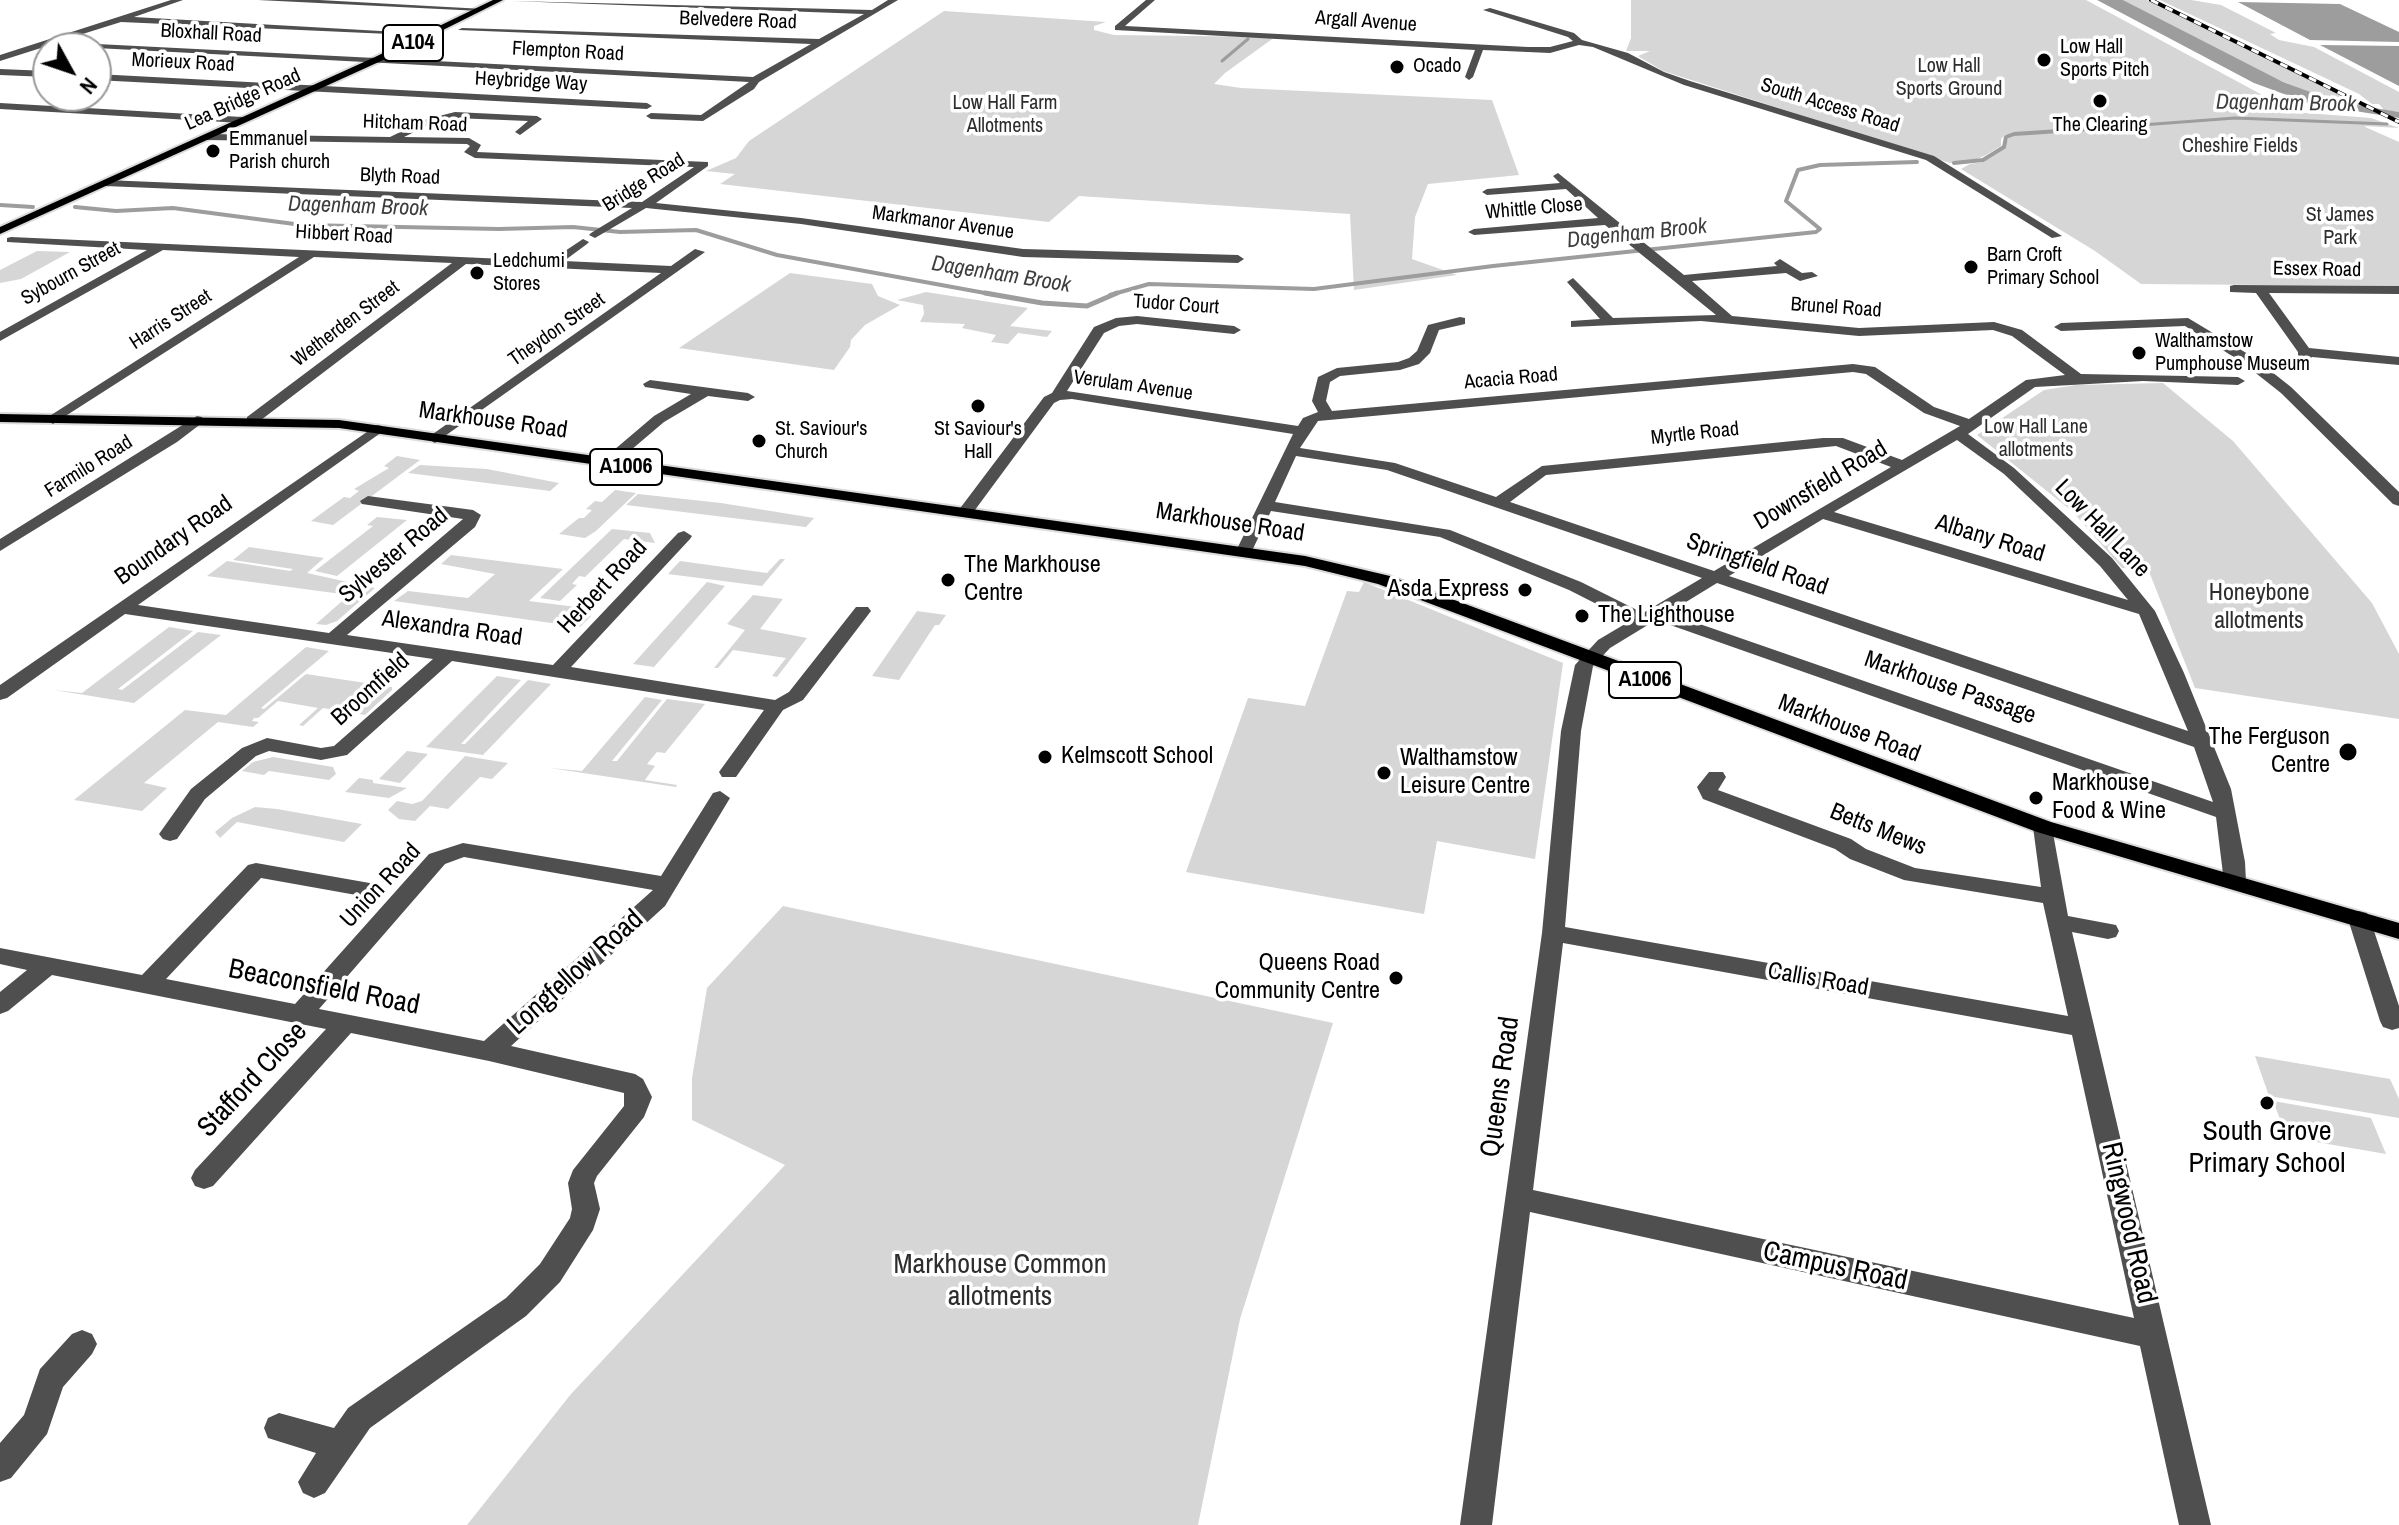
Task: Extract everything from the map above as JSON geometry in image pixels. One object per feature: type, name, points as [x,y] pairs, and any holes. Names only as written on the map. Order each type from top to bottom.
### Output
[{"type":"main road","name":"Lea Bridge Road","points":[[0,231],[378,59],[499,0]]},
{"type":"main road","name":"Markhouse Road","points":[[0,418],[305,421],[966,511],[1305,561],[1384,580],[2044,827],[2399,931]]},
{"type":"street","points":[[80,32],[179,0]]},
{"type":"street","points":[[262,0],[480,9]]},
{"type":"street","points":[[703,118],[751,87],[755,80],[894,0]]},
{"type":"street","name":"Argall Avenue","points":[[1151,0],[1118,28],[1480,48]]},
{"type":"street","points":[[516,1],[873,12]]},
{"type":"street","name":"South Access Road","points":[[1487,10],[1575,37],[1579,42]]},
{"type":"street","points":[[119,19],[412,33]]},
{"type":"street","name":"Belvedere Road","points":[[462,30],[821,42]]},
{"type":"street","name":"South Access Road","points":[[1480,48],[1542,50],[1579,42],[1618,52],[1661,74],[1687,83],[1930,158],[2056,236]]},
{"type":"street","name":"Bloxhall Road","points":[[112,47],[378,59]]},
{"type":"street","points":[[0,58],[32,48]]},
{"type":"street","points":[[1469,77],[1480,48]]},
{"type":"street","name":"Flempton Road","points":[[378,59],[755,80]]},
{"type":"street","points":[[0,72],[32,73]]},
{"type":"street","name":"Morieux Road","points":[[112,78],[317,87]]},
{"type":"street","name":"Heybridge Way","points":[[317,87],[649,111],[719,123]]},
{"type":"street","points":[[0,106],[242,120]]},
{"type":"street","points":[[391,140],[430,121],[455,115],[537,119],[520,132]]},
{"type":"street","name":"Hitcham Road","points":[[206,137],[469,141],[476,145],[469,152],[475,155],[699,162]]},
{"type":"street","name":"Bridge Road","points":[[553,264],[705,166],[699,162]]},
{"type":"street","points":[[1488,193],[1562,181],[1727,318]]},
{"type":"street","name":"Blyth Road","points":[[105,183],[645,205]]},
{"type":"street","name":"Markmanor Avenue","points":[[645,205],[787,219],[1023,253],[1238,259]]},
{"type":"street","name":"Whittle Close","points":[[1481,239],[1474,232],[1607,221]]},
{"type":"street","name":"Hibbert Road","points":[[11,240],[675,270]]},
{"type":"street","name":"Sybourn Street","points":[[0,337],[162,246]]},
{"type":"street","name":"Theydon Street","points":[[435,439],[699,252]]},
{"type":"street","name":"Harris Street","points":[[53,420],[311,254]]},
{"type":"street","points":[[1773,258],[1800,277],[1812,276]]},
{"type":"street","name":"Wetherden Street","points":[[252,420],[464,260]]},
{"type":"street","points":[[1679,279],[1789,269]]},
{"type":"street","points":[[1602,287],[1576,285],[1610,322]]},
{"type":"street","name":"Essex Road","points":[[2234,289],[2397,292]]},
{"type":"street","points":[[2260,289],[2305,352],[2305,357],[2289,369]]},
{"type":"street","name":"Brunel Road","points":[[1576,324],[1727,318],[1859,332],[1994,326],[2007,328],[2078,378]]},
{"type":"street","name":"Tudor Court","points":[[1057,396],[1099,330],[1116,322],[1137,320],[1234,330]]},
{"type":"street","points":[[1327,416],[1319,401],[1323,380],[1337,372],[1400,366],[1414,361],[1423,353],[1433,328],[1460,321]]},
{"type":"street","points":[[2061,327],[2188,322],[2273,379],[2352,452],[2399,501]]},
{"type":"street","points":[[2305,352],[2399,361]]},
{"type":"street","name":"Acacia Road","points":[[1301,431],[1308,421],[1327,416],[1862,368]]},
{"type":"street","name":"Low Hall Lane","points":[[1862,368],[1877,374],[1964,430],[2106,562],[2146,611],[2203,743],[2227,814],[2235,882]]},
{"type":"street","points":[[1964,430],[2031,383],[2078,378],[2238,381]]},
{"type":"street","points":[[650,384],[748,397]]},
{"type":"street","points":[[606,464],[659,419],[704,392]]},
{"type":"street","name":"Verulam Avenue","points":[[966,511],[1049,400],[1057,396],[1072,395],[1301,431]]},
{"type":"street","name":"Farmilo Road","points":[[0,546],[171,440],[197,420]]},
{"type":"street","name":"Boundary Road","points":[[0,694],[377,429]]},
{"type":"street","name":"Downsfield Road","points":[[1589,658],[1604,644],[1964,430]]},
{"type":"street","points":[[1244,551],[1301,431]]},
{"type":"street","name":"Myrtle Road","points":[[1498,503],[1542,471],[1823,442],[1838,441],[1903,466]]},
{"type":"street","name":"Springfield Road","points":[[1291,451],[1390,466],[2203,743]]},
{"type":"street","name":"Sylvester Road","points":[[333,638],[469,524],[473,515],[368,501]]},
{"type":"street","name":"Markhouse Passage","points":[[1265,505],[1444,533],[1650,617],[2227,814]]},
{"type":"street","name":"Albany Road","points":[[1821,513],[2146,611]]},
{"type":"street","name":"Herbert Road","points":[[557,671],[684,536]]},
{"type":"street","name":"Alexandra Road","points":[[121,608],[776,706]]},
{"type":"street","points":[[729,772],[776,706],[796,696],[862,611]]},
{"type":"street","name":"Broomfield","points":[[170,834],[198,794],[249,752],[267,744],[321,754],[340,751],[448,655]]},
{"type":"street","name":"Queens Road","points":[[1476,1525],[1553,933],[1571,731],[1580,682],[1589,658]]},
{"type":"street","name":"Betts Mews","points":[[1716,777],[1707,787],[1710,794],[1843,844],[1858,854],[1912,875],[2056,910]]},
{"type":"street","name":"Longfellow Road","points":[[489,1051],[657,901],[720,798]]},
{"type":"street","name":"Ringwood Road","points":[[2044,827],[2056,910],[2195,1525]]},
{"type":"street","name":"Union Road","points":[[300,1014],[437,859],[463,850],[669,885]]},
{"type":"street","points":[[147,984],[256,870],[373,890]]},
{"type":"street","points":[[2056,910],[2108,931]]},
{"type":"street","points":[[2359,919],[2392,1021]]},
{"type":"street","name":"Callis Road","points":[[1553,933],[2082,1028]]},
{"type":"street","name":"Beaconsfield Road","points":[[0,956],[489,1051]]},
{"type":"street","points":[[0,1005],[48,965]]},
{"type":"street","name":"Stafford Close","points":[[204,1178],[346,1023]]},
{"type":"street","name":"Longfellow Road","points":[[314,1482],[359,1418],[516,1307],[550,1273],[583,1222],[586,1209],[581,1183],[586,1170],[635,1110],[639,1097],[626,1081],[489,1051]]},
{"type":"street","name":"Campus Road","points":[[1517,1198],[2154,1336]]},
{"type":"street","points":[[0,1467],[36,1424],[51,1379],[82,1344]]},
{"type":"street","points":[[279,1428],[340,1445]]},
{"type":"green space","points":[[1631,0],[2086,0],[2294,112],[2371,118],[2399,128],[2363,126],[2399,142],[2399,286],[2141,284],[2095,251],[1961,169],[1983,162],[2004,149],[2009,136],[2065,131],[2005,135],[2001,146],[1986,155],[1973,161],[1950,163],[1663,71],[1638,56],[1650,51],[1626,51],[1631,38]]},
{"type":"green space","points":[[2123,0],[2147,0],[2367,108],[2323,97],[2273,78]]},
{"type":"green space","points":[[2160,0],[2191,0],[2221,5],[2276,33],[2270,34],[2279,40],[2314,47],[2399,92],[2399,112],[2384,110],[2359,94]]},
{"type":"green space","name":"Low Hall Farm Allotments","points":[[944,11],[1106,22],[1094,26],[1094,30],[1114,35],[1275,37],[1214,84],[1241,88],[1492,100],[1519,175],[1428,184],[1415,217],[1412,259],[1457,275],[1354,290],[1350,214],[1079,196],[1049,222],[720,184],[735,174],[706,171],[736,158],[749,141]]},
{"type":"green space","points":[[37,251],[70,252],[21,279],[0,283],[0,270]]},
{"type":"green space","points":[[790,273],[872,284],[878,296],[900,305],[865,325],[851,340],[850,347],[834,370],[679,348]]},
{"type":"green space","points":[[926,292],[1028,308],[1010,326],[1052,331],[1047,337],[1018,333],[1008,344],[991,342],[996,335],[962,328],[965,324],[920,322],[924,314],[923,305],[897,300]]},
{"type":"green space","name":"Honeybone allotments","points":[[2163,383],[2233,441],[2372,603],[2399,654],[2399,719],[2195,688],[2148,569],[2122,568],[2073,512],[1977,435],[2044,390],[2076,385]]},
{"type":"green space","points":[[397,456],[420,460],[333,525],[311,521],[344,497],[350,498],[359,491],[354,489],[389,468],[384,466]]},
{"type":"green space","points":[[420,465],[487,469],[559,483],[550,491],[408,473]]},
{"type":"green space","points":[[615,490],[636,493],[585,538],[559,534],[579,518],[584,518],[592,510],[586,509],[595,501],[602,502]]},
{"type":"green space","points":[[638,494],[814,518],[806,527],[626,505]]},
{"type":"green space","points":[[377,517],[407,520],[337,576],[315,571],[373,526],[367,525]]},
{"type":"green space","points":[[612,529],[650,533],[655,543],[624,539],[585,577],[579,576],[572,584],[577,585],[560,601],[540,598]]},
{"type":"green space","points":[[249,547],[324,558],[307,573],[375,588],[337,621],[326,625],[316,624],[349,595],[207,576],[227,561],[293,569],[233,560]]},
{"type":"green space","points":[[451,555],[563,569],[529,601],[584,608],[578,614],[591,616],[580,627],[394,601],[408,591],[468,598],[495,574],[441,564]]},
{"type":"green space","points":[[780,559],[785,559],[762,586],[668,574],[680,561],[767,573]]},
{"type":"green space","points":[[707,582],[725,586],[654,667],[633,664]]},
{"type":"green space","name":"Walthamstow Leisure Centre","points":[[1364,582],[1563,663],[1535,859],[1437,841],[1424,914],[1186,872],[1248,698],[1305,706],[1347,591],[1359,592]]},
{"type":"green space","points":[[753,595],[783,599],[760,629],[807,638],[777,677],[772,676],[786,658],[733,650],[718,668],[714,668],[745,630],[727,624]]},
{"type":"green space","points":[[917,611],[946,615],[939,625],[935,625],[899,680],[872,676]]},
{"type":"green space","points":[[169,627],[193,631],[118,689],[122,690],[198,632],[221,635],[134,703],[54,690],[82,693]]},
{"type":"green space","points":[[306,647],[329,651],[261,708],[264,709],[306,674],[392,687],[392,690],[365,715],[323,708],[303,726],[299,725],[318,708],[278,701],[254,718],[252,721],[259,722],[253,727],[218,722],[144,783],[167,788],[142,811],[74,800],[185,710],[226,715]]},
{"type":"green space","points":[[497,676],[521,680],[461,744],[465,744],[528,680],[551,684],[483,755],[426,747]]},
{"type":"green space","points":[[645,697],[662,700],[612,761],[617,761],[667,699],[705,704],[665,753],[657,752],[647,764],[655,766],[645,780],[676,787],[550,768],[582,771]]},
{"type":"green space","points":[[407,751],[428,754],[400,783],[379,779]]},
{"type":"green space","points":[[465,756],[508,763],[492,779],[480,777],[448,809],[430,806],[415,821],[399,819],[388,810],[397,801],[412,804],[422,801]]},
{"type":"green space","points":[[273,757],[333,767],[336,774],[329,780],[269,771],[264,775],[242,771],[253,762]]},
{"type":"green space","points":[[359,778],[407,788],[389,798],[345,792]]},
{"type":"green space","points":[[255,807],[362,824],[344,842],[237,822],[220,838],[215,832],[232,818]]},
{"type":"green space","name":"Markhouse Common allotments","points":[[783,906],[1333,1023],[1240,1319],[1198,1525],[467,1525],[571,1394],[785,1165],[692,1120],[692,1078],[707,988]]},
{"type":"green space","points":[[2255,1056],[2390,1079],[2399,1099],[2399,1118],[2269,1096]]},
{"type":"green space","points":[[2273,1101],[2371,1118],[2386,1154],[2287,1137]]},
{"type":"shaded area","points":[[2097,0],[2123,0],[2283,82],[2338,102],[2399,112],[2399,118],[2311,104],[2254,83]]},
{"type":"shaded area","points":[[2238,2],[2340,4],[2399,32],[2399,42],[2310,40]]},
{"type":"shaded area","points":[[2320,45],[2399,46],[2399,86]]},
{"type":"waterway","points":[[1222,61],[1248,39]]},
{"type":"waterway","name":"Dagenham Brook","points":[[2079,130],[2235,118],[2387,124]]},
{"type":"waterway","name":"Dagenham Brook","points":[[2079,130],[2090,129]]},
{"type":"waterway","name":"Dagenham Brook","points":[[1954,163],[1983,160],[2004,147],[2006,137],[2014,134],[2079,130]]},
{"type":"waterway","name":"Dagenham Brook","points":[[2062,131],[2079,130]]},
{"type":"waterway","name":"Dagenham Brook","points":[[1117,293],[1149,284],[1314,289],[1493,266],[1816,232],[1820,229],[1786,201],[1798,170],[1820,165],[1917,162]]},
{"type":"waterway","name":"Dagenham Brook","points":[[0,205],[33,207]]},
{"type":"waterway","name":"Dagenham Brook","points":[[75,207],[116,211],[173,208],[302,225],[499,229],[573,227],[620,232],[696,230],[777,255],[986,293]]},
{"type":"waterway","name":"Dagenham Brook","points":[[986,293],[1042,303],[1087,306],[1117,293]]},
{"type":"waterway","name":"Dagenham Brook","points":[[986,293],[996,295]]},
{"type":"waterway","name":"Dagenham Brook","points":[[1110,295],[1117,293]]},
{"type":"railway","points":[[2151,0],[2399,122]]},
{"type":"place","name":"Low Hall Sports Pitch","points":[[2044,60]]},
{"type":"place","name":"Ocado","points":[[1397,67]]},
{"type":"place","name":"The Clearing","points":[[2100,101]]},
{"type":"place","name":"Emmanuel Parish church","points":[[213,151]]},
{"type":"place","name":"Barn Croft Primary School","points":[[1971,267]]},
{"type":"place","name":"Ledchumi Stores","points":[[477,273]]},
{"type":"place","name":"Walthamstow Pumphouse Museum","points":[[2139,353]]},
{"type":"place","name":"St Saviour's Hall","points":[[978,406]]},
{"type":"place","name":"St. Saviour's Church","points":[[759,441]]},
{"type":"place","name":"The Markhouse Centre","points":[[948,580]]},
{"type":"place","name":"Asda Express","points":[[1525,590]]},
{"type":"place","name":"The Lighthouse","points":[[1582,616]]},
{"type":"place","name":"The Ferguson Centre","points":[[2348,752]]},
{"type":"place","name":"Kelmscott School","points":[[1045,757]]},
{"type":"place","name":"Walthamstow Leisure Centre","points":[[1384,773]]},
{"type":"place","name":"Markhouse Food & Wine","points":[[2036,798]]},
{"type":"place","name":"Queens Road Community Centre","points":[[1396,978]]},
{"type":"place","name":"South Grove Primary School","points":[[2267,1103]]},
{"type":"park label","name":"Low Hall Sports Ground","points":[[1949,78]]},
{"type":"park label","name":"Cheshire Fields","points":[[2240,147]]},
{"type":"park label","name":"St James Park","points":[[2340,228]]},
{"type":"park label","name":"Low Hall Lane allotments","points":[[2036,440]]}]
